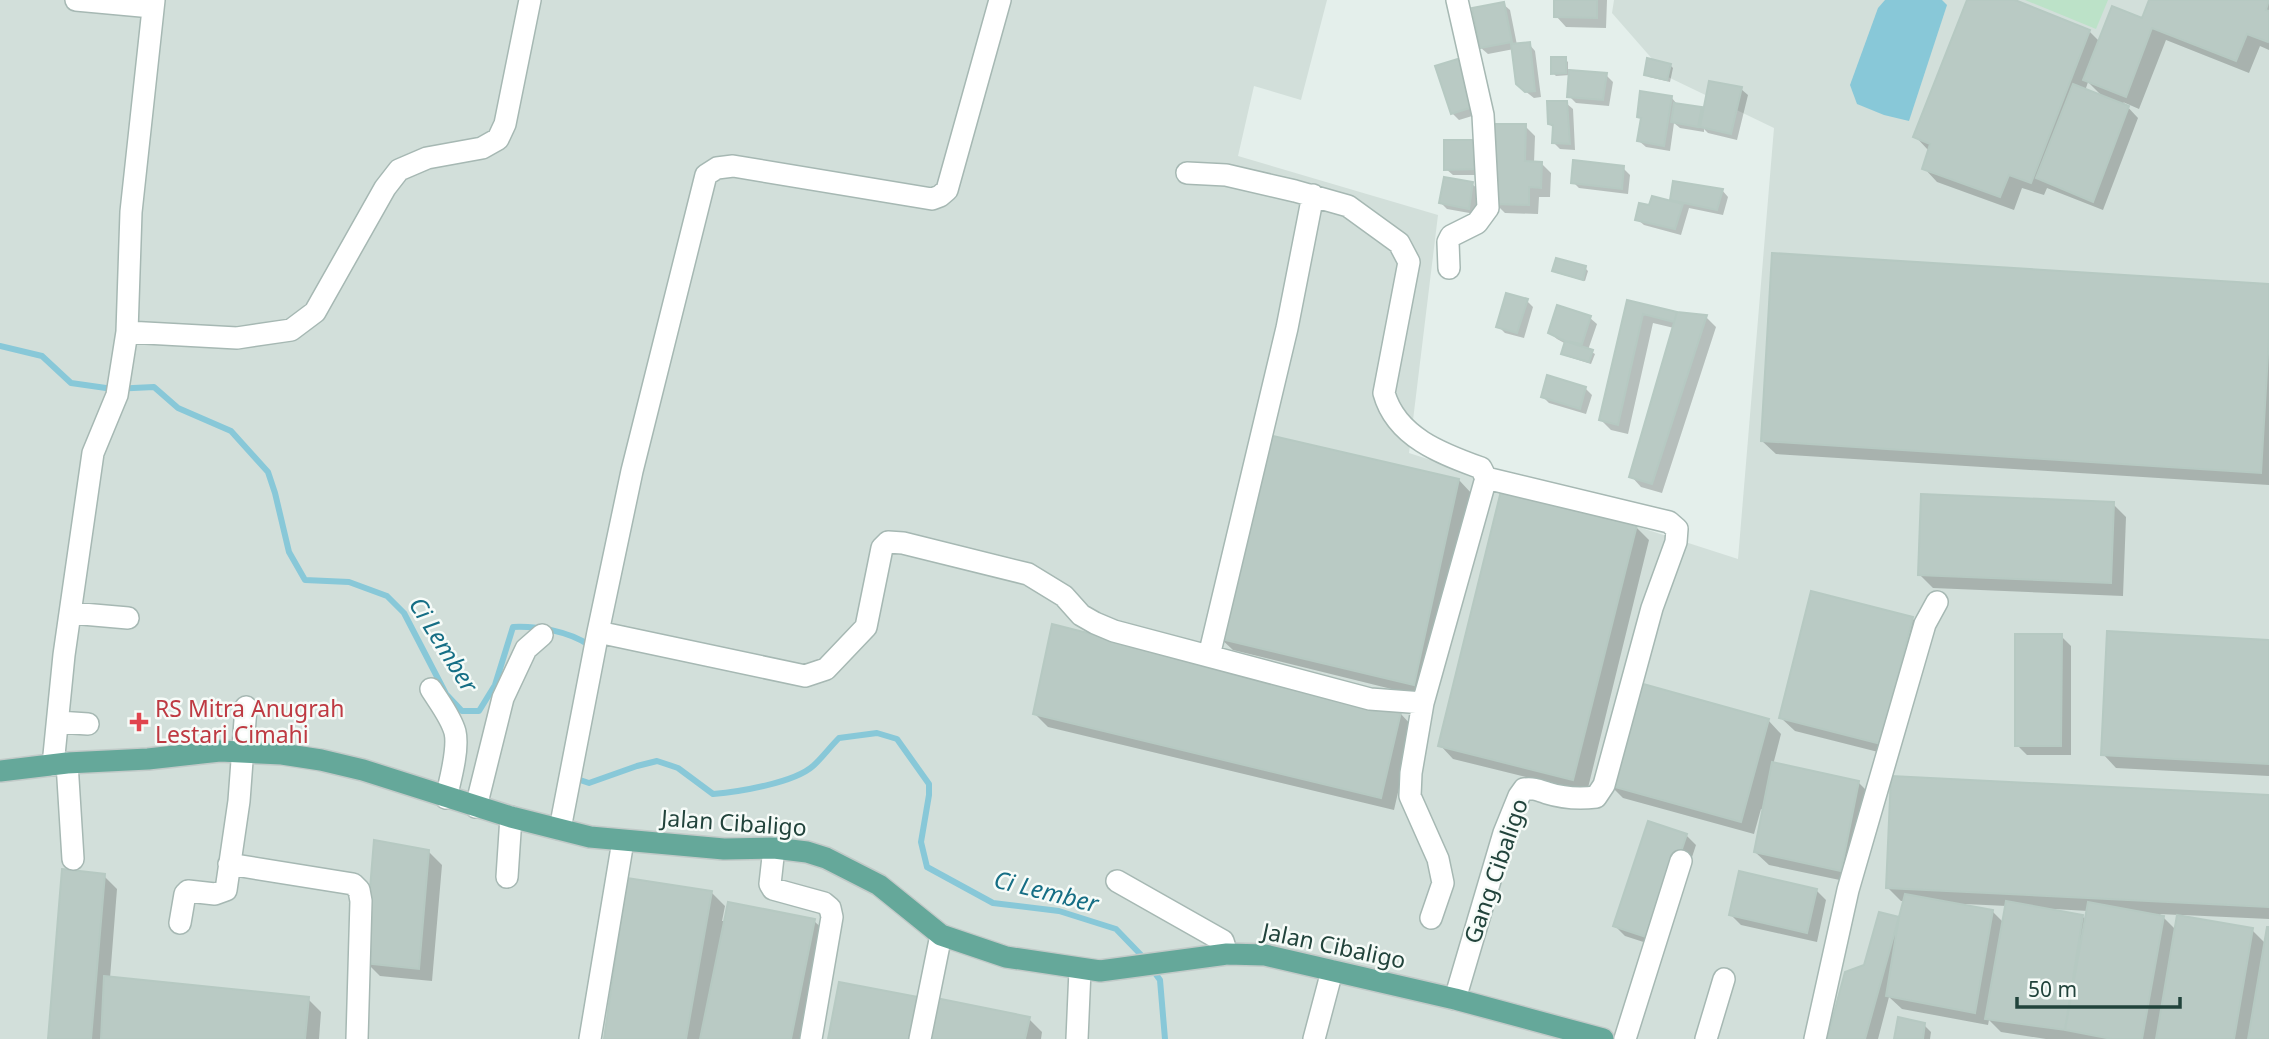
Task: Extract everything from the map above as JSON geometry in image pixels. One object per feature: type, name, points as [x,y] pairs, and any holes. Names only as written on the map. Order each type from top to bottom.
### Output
[{"type":"main road","name":"Jalan Cibaligo","points":[[0,771],[242,751],[321,760],[363,770],[511,817],[590,837],[724,849],[774,848],[807,852],[851,869],[879,885],[941,935],[1006,957],[1100,971],[1245,953],[1455,999],[1572,1035],[1604,1039]]},
{"type":"street","points":[[73,859],[60,764],[58,722],[93,453],[118,388],[127,332],[131,212],[153,3],[76,0]]},
{"type":"street","points":[[127,332],[237,338],[290,330],[315,312],[385,188],[399,170],[427,158],[482,148],[498,139],[505,124],[530,0]]},
{"type":"street","points":[[560,829],[632,471],[706,175],[717,168],[733,166],[932,199],[940,197],[947,190],[1000,0]]},
{"type":"street","points":[[1449,268],[1448,242],[1451,236],[1477,223],[1488,208],[1483,115],[1457,0]]},
{"type":"street","points":[[1187,173],[1226,175],[1348,206],[1399,243],[1409,262],[1384,393],[1387,406],[1399,424],[1427,445],[1481,468],[1486,478],[1423,703],[1411,773],[1410,796],[1438,859],[1443,883],[1432,918]]},
{"type":"street","points":[[1209,656],[1287,328],[1313,195]]},
{"type":"street","name":"Gang Cibaligo","points":[[1455,999],[1504,833],[1519,796],[1524,789],[1535,788],[1546,793],[1578,799],[1595,797],[1604,785],[1652,608],[1676,542],[1677,529],[1669,522],[1486,478]]},
{"type":"street","points":[[598,632],[805,676],[826,669],[866,627],[880,554],[888,542],[903,543],[1028,574],[1063,596],[1081,615],[1114,631],[1370,699],[1423,703]]},
{"type":"street","points":[[1815,1039],[1848,890],[1925,624],[1937,602]]},
{"type":"street","points":[[71,613],[128,618]]},
{"type":"street","points":[[477,807],[503,698],[526,649],[542,635]]},
{"type":"street","points":[[431,689],[455,735],[451,778],[446,798]]},
{"type":"street","points":[[180,923],[185,894],[188,891],[215,894],[226,890],[239,801],[246,707]]},
{"type":"street","points":[[58,722],[88,724]]},
{"type":"street","points":[[507,877],[511,817]]},
{"type":"street","points":[[590,1039],[623,841]]},
{"type":"street","points":[[774,848],[770,884],[773,889],[824,903],[830,908],[832,918],[811,1039]]},
{"type":"street","points":[[1625,1039],[1681,861]]},
{"type":"street","points":[[229,864],[353,884],[359,890],[361,901],[357,1039]]},
{"type":"street","points":[[1117,881],[1223,941],[1227,954]]},
{"type":"street","points":[[920,1039],[941,935]]},
{"type":"street","points":[[1077,1039],[1080,970]]},
{"type":"street","points":[[1314,1039],[1332,971]]},
{"type":"street","points":[[1706,1039],[1724,979]]},
{"type":"shaded area","points":[[0,0],[1327,0],[1301,100],[1254,86],[1238,156],[1438,215],[1409,453],[1738,559],[1774,128],[1668,77],[1612,13],[1614,0],[2269,0],[2269,1039],[0,1039]]},
{"type":"green space","points":[[2025,0],[2108,0],[2096,29]]},
{"type":"water","points":[[1885,0],[1942,0],[1947,5],[1909,121],[1857,104],[1850,85],[1878,8]]},
{"type":"building","points":[[1554,0],[1597,0],[1597,18],[1554,17]]},
{"type":"building","points":[[1967,0],[2015,0],[2090,30],[2031,183],[2009,175],[2000,197],[1922,169],[1930,144],[1913,137]]},
{"type":"building","points":[[2149,0],[2269,0],[2266,10],[2269,11],[2269,40],[2268,42],[2247,34],[2236,61],[2152,28],[2126,97],[2083,80],[2112,6],[2142,18]]},
{"type":"building","points":[[1504,2],[1512,42],[1480,48],[1472,8]]},
{"type":"building","points":[[1530,42],[1535,91],[1525,92],[1516,84],[1511,44]]},
{"type":"building","points":[[1551,57],[1566,57],[1566,73],[1551,74]]},
{"type":"building","points":[[1461,58],[1476,106],[1451,114],[1435,66]]},
{"type":"building","points":[[1647,58],[1671,64],[1667,80],[1644,75]]},
{"type":"building","points":[[1569,70],[1607,73],[1603,100],[1567,97]]},
{"type":"building","points":[[1709,81],[1742,87],[1731,134],[1700,127]]},
{"type":"building","points":[[2073,84],[2129,106],[2093,202],[2036,178]]},
{"type":"building","points":[[1640,91],[1672,96],[1664,146],[1637,141],[1641,118],[1637,117]]},
{"type":"building","points":[[1547,101],[1567,101],[1570,144],[1552,143],[1553,125],[1548,124]]},
{"type":"building","points":[[1674,103],[1702,107],[1698,127],[1671,122]]},
{"type":"building","points":[[1494,124],[1526,124],[1525,161],[1542,162],[1541,188],[1529,187],[1529,205],[1493,204]]},
{"type":"building","points":[[1444,140],[1481,140],[1481,169],[1444,170]]},
{"type":"building","points":[[1573,160],[1624,166],[1622,189],[1571,183]]},
{"type":"building","points":[[1444,177],[1473,182],[1469,209],[1439,203]]},
{"type":"building","points":[[1673,181],[1723,189],[1717,210],[1670,200]]},
{"type":"building","points":[[1652,196],[1683,204],[1675,229],[1635,220],[1639,203],[1649,205]]},
{"type":"building","points":[[1772,253],[2269,284],[2269,337],[2261,473],[1761,441]]},
{"type":"building","points":[[1556,258],[1586,266],[1583,280],[1552,271]]},
{"type":"building","points":[[1506,293],[1528,299],[1517,333],[1496,327]]},
{"type":"building","points":[[1627,300],[1677,312],[1674,322],[1643,314],[1618,425],[1599,420]]},
{"type":"building","points":[[1557,305],[1591,316],[1582,344],[1565,341],[1548,333]]},
{"type":"building","points":[[1677,312],[1707,315],[1652,484],[1629,477]]},
{"type":"building","points":[[1565,341],[1593,350],[1589,362],[1561,354]]},
{"type":"building","points":[[1547,375],[1586,387],[1580,409],[1541,397]]},
{"type":"building","points":[[1265,434],[1459,479],[1414,685],[1217,638]]},
{"type":"building","points":[[1501,491],[1637,525],[1573,780],[1438,746]]},
{"type":"building","points":[[1921,494],[2114,502],[2111,583],[1918,575]]},
{"type":"building","points":[[1811,591],[1913,617],[1881,744],[1779,718]]},
{"type":"building","points":[[1052,624],[1401,712],[1381,798],[1033,714]]},
{"type":"building","points":[[2107,631],[2269,640],[2269,764],[2101,755]]},
{"type":"building","points":[[2015,634],[2062,634],[2061,746],[2015,746]]},
{"type":"building","points":[[1636,682],[1769,719],[1741,822],[1608,785]]},
{"type":"building","points":[[1772,762],[1859,781],[1841,871],[1754,852]]},
{"type":"building","points":[[1891,776],[2269,795],[2269,907],[1886,888]]},
{"type":"building","points":[[1648,821],[1687,834],[1652,939],[1613,926]]},
{"type":"building","points":[[374,840],[429,850],[419,969],[364,963]]},
{"type":"building","points":[[62,869],[105,874],[91,1039],[48,1039]]},
{"type":"building","points":[[1739,871],[1817,889],[1807,933],[1729,915]]},
{"type":"building","points":[[627,878],[712,891],[686,1039],[604,1039]]},
{"type":"building","points":[[1905,894],[1993,910],[1975,1013],[1886,996]]},
{"type":"building","points":[[2006,901],[2083,915],[2065,1030],[1985,1019]]},
{"type":"building","points":[[728,902],[815,919],[791,1039],[700,1039]]},
{"type":"building","points":[[2088,902],[2164,916],[2142,1039],[2112,1039],[2065,1030]]},
{"type":"building","points":[[1879,912],[1899,917],[1865,1039],[1827,1039],[1845,972],[1864,965]]},
{"type":"building","points":[[2177,915],[2253,928],[2234,1039],[2156,1039]]},
{"type":"building","points":[[2267,927],[2269,1039],[2248,1039]]},
{"type":"building","points":[[104,976],[309,997],[305,1039],[101,1039]]},
{"type":"building","points":[[839,982],[918,997],[910,1039],[828,1039]]},
{"type":"building","points":[[931,997],[1030,1017],[1025,1039],[924,1039]]},
{"type":"building","points":[[1898,1017],[1925,1023],[1923,1039],[1894,1039]]},
{"type":"waterway","name":"Ci Lember","points":[[0,346],[42,356],[71,383],[113,389],[154,387],[178,408],[231,431],[268,472],[289,552],[305,580],[349,582],[387,596],[404,613],[446,694],[462,711],[479,711],[495,685],[513,627],[552,630],[589,645]]},
{"type":"waterway","name":"Ci Lember","points":[[574,778],[589,783],[657,761],[678,768],[713,794],[724,793],[765,786],[804,772],[839,738],[877,733],[897,739],[929,784],[921,842],[927,867],[993,903],[1059,911],[1116,929],[1144,958],[1160,980],[1165,1039]]},
{"type":"place","name":"RS Mitra Anugrah Lestari Cimahi","points":[[139,722]]}]
